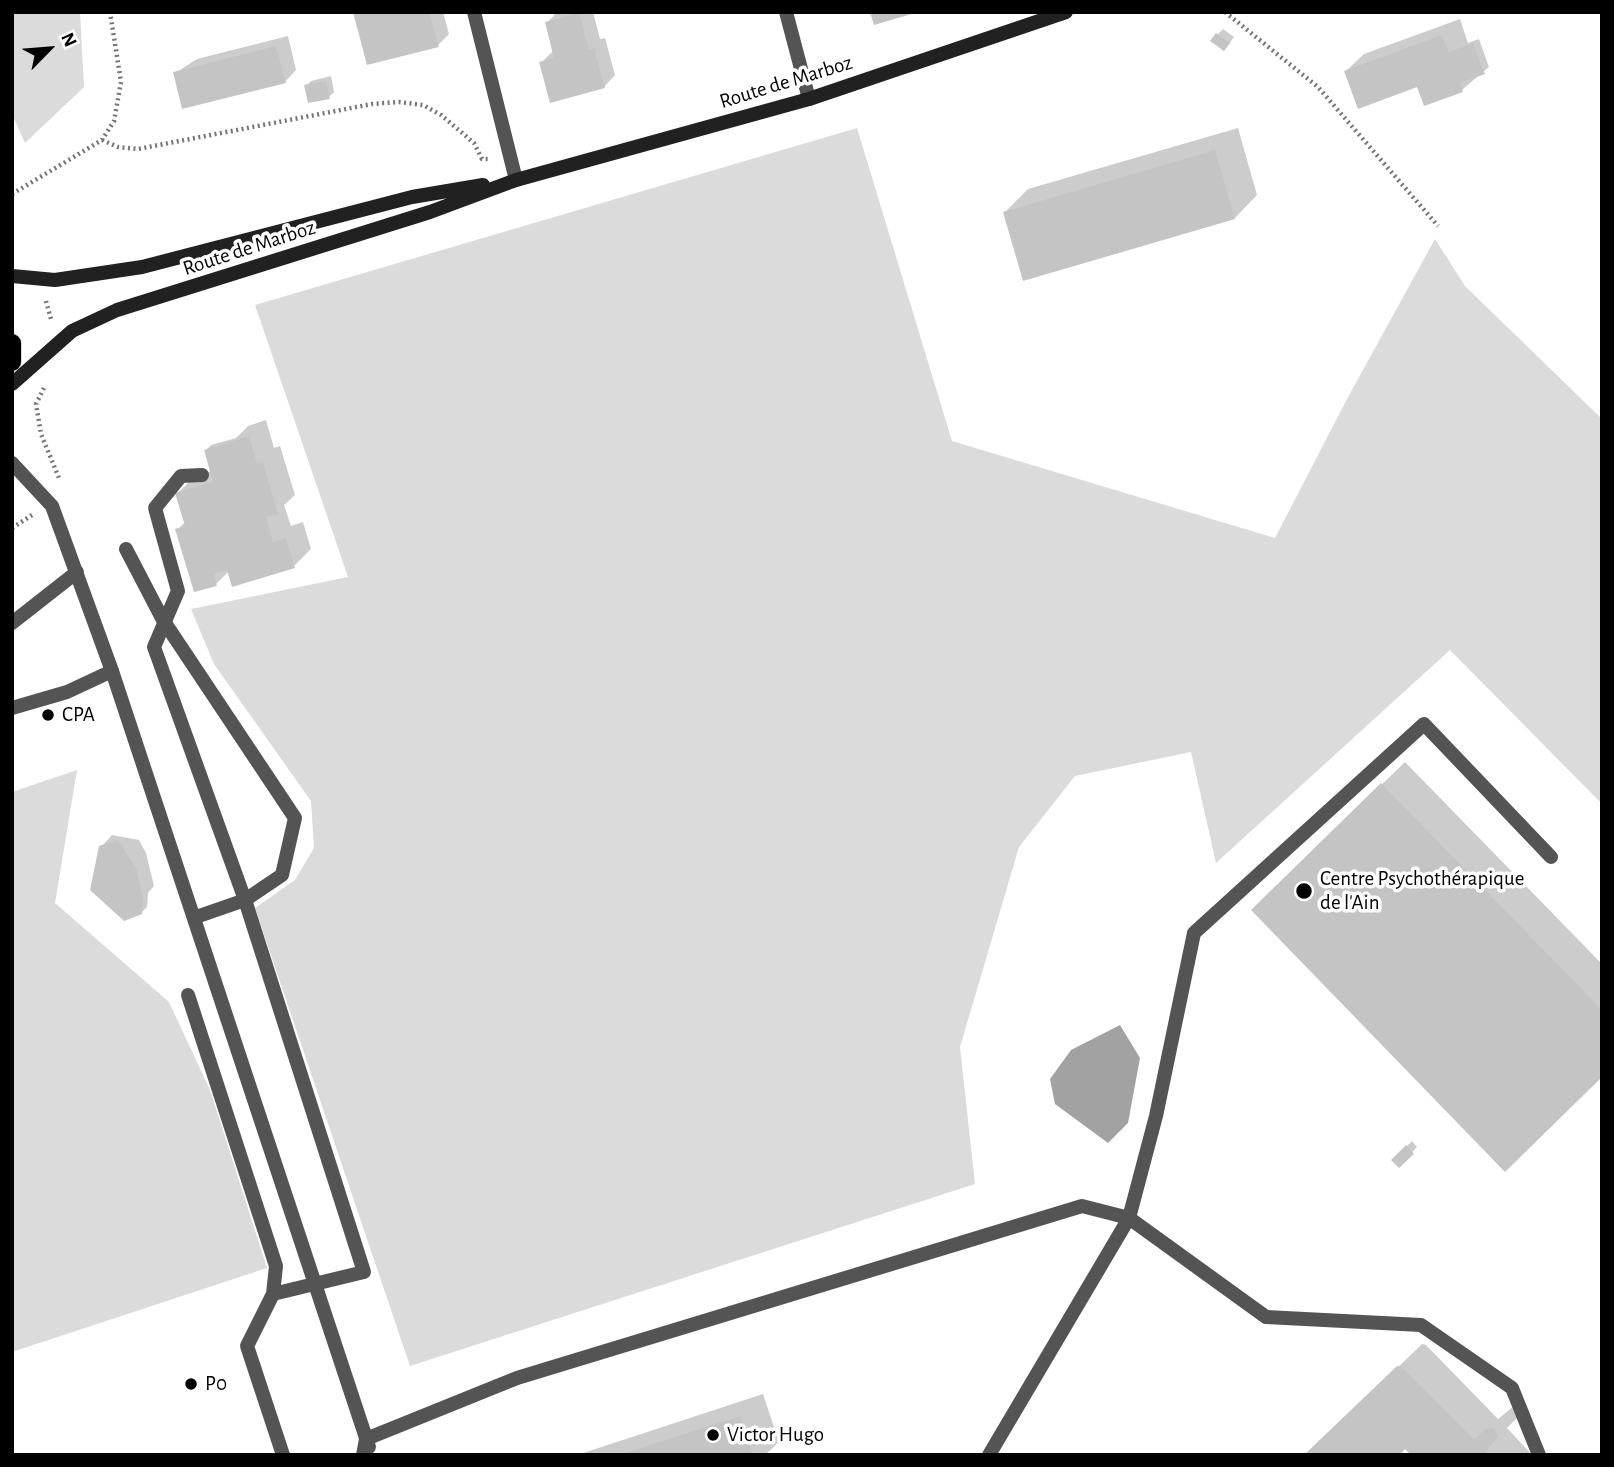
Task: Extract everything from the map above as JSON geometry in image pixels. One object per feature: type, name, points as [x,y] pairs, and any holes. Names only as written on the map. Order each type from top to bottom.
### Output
[{"type":"main road","name":"Route de Marboz","points":[[12,384],[72,331],[117,310],[430,212],[516,180],[808,99],[1066,12]]},
{"type":"main road","name":"Route de Marboz","points":[[12,276],[55,280],[142,267],[412,197],[516,180]]},
{"type":"main road","points":[[12,343],[12,362]]},
{"type":"street","points":[[474,12],[516,180]]},
{"type":"street","points":[[786,12],[808,99]]},
{"type":"street","points":[[12,463],[52,506],[77,572],[196,917],[313,1284],[372,1455]]},
{"type":"street","points":[[202,475],[181,476],[155,509],[178,591],[163,620],[154,647],[245,901],[364,1272],[273,1294]]},
{"type":"street","points":[[126,550],[163,620],[295,818],[282,875],[245,901],[196,917]]},
{"type":"street","points":[[12,623],[77,572]]},
{"type":"street","points":[[12,708],[67,692],[112,671]]},
{"type":"street","points":[[989,1455],[1129,1218],[1156,1116],[1194,933],[1424,724],[1551,857]]},
{"type":"street","points":[[188,995],[276,1266],[273,1294],[247,1346],[283,1455]]},
{"type":"street","points":[[366,1439],[517,1378],[1082,1206],[1129,1218],[1266,1317],[1421,1325],[1513,1388],[1539,1455]]},
{"type":"street","points":[[363,1455],[366,1439]]},
{"type":"path","points":[[12,194],[102,140],[114,121],[119,104],[120,69],[110,12]]},
{"type":"path","points":[[1225,12],[1318,88],[1438,226]]},
{"type":"path","points":[[102,140],[118,148],[138,149],[359,106],[399,103],[423,106],[440,115],[460,129],[474,144],[482,159],[511,160]]},
{"type":"path","points":[[40,279],[54,329],[61,339]]},
{"type":"path","points":[[48,382],[36,404],[41,434],[60,479],[57,489]]},
{"type":"path","points":[[12,528],[30,516]]},
{"type":"shaded area","points":[[12,12],[80,12],[84,87],[25,143],[12,114]]},
{"type":"shaded area","points":[[857,128],[952,441],[1275,538],[1435,239],[1465,286],[1602,419],[1602,804],[1450,650],[1216,863],[1191,752],[1075,776],[1019,847],[960,1047],[975,1184],[410,1366],[255,908],[295,880],[314,848],[311,801],[214,664],[191,609],[348,577],[255,305]]},
{"type":"shaded area","points":[[77,770],[55,903],[169,1002],[210,1090],[267,1268],[12,1352],[12,792]]},
{"type":"shaded area","points":[[1120,1025],[1140,1058],[1128,1123],[1108,1143],[1055,1104],[1050,1079],[1071,1050]]},
{"type":"building","points":[[353,12],[429,12],[439,47],[367,65]]},
{"type":"building","points":[[870,12],[915,12],[915,13],[874,25]]},
{"type":"building","points":[[579,13],[589,50],[594,48],[605,88],[550,103],[539,62],[554,58],[545,22]]},
{"type":"building","points":[[1216,33],[1230,43],[1224,51],[1210,41]]},
{"type":"building","points":[[1442,35],[1449,52],[1473,43],[1485,74],[1460,83],[1463,92],[1424,106],[1417,87],[1358,109],[1344,71]]},
{"type":"building","points":[[276,46],[286,83],[182,109],[173,72]]},
{"type":"building","points":[[326,81],[330,99],[308,103],[304,85]]},
{"type":"building","points":[[1215,150],[1235,219],[1023,281],[1003,212]]},
{"type":"building","points":[[249,436],[257,464],[263,462],[278,514],[266,517],[273,542],[286,538],[295,568],[232,587],[227,570],[214,574],[217,586],[194,592],[175,529],[185,526],[175,493],[213,482],[204,450]]},
{"type":"building","points":[[1381,783],[1602,1010],[1602,1077],[1505,1172],[1251,910]]},
{"type":"building","points":[[118,840],[137,870],[143,899],[142,914],[124,921],[90,890],[99,846]]},
{"type":"building","points":[[1406,1145],[1414,1154],[1399,1168],[1391,1160]]},
{"type":"building","points":[[1397,1366],[1402,1367],[1474,1440],[1485,1429],[1494,1428],[1498,1437],[1485,1452],[1488,1455],[1411,1455],[1405,1449],[1400,1455],[1304,1455]]},
{"type":"building","name":"Victor Hugo","points":[[740,1416],[753,1455],[622,1455],[622,1454]]},
{"type":"place","name":"CPA","points":[[48,715]]},
{"type":"place","name":"Centre Psychothérapique de l'Ain","points":[[1304,891]]},
{"type":"place","name":"P0","points":[[191,1384]]},
{"type":"place","name":"Victor Hugo","points":[[713,1435]]}]
